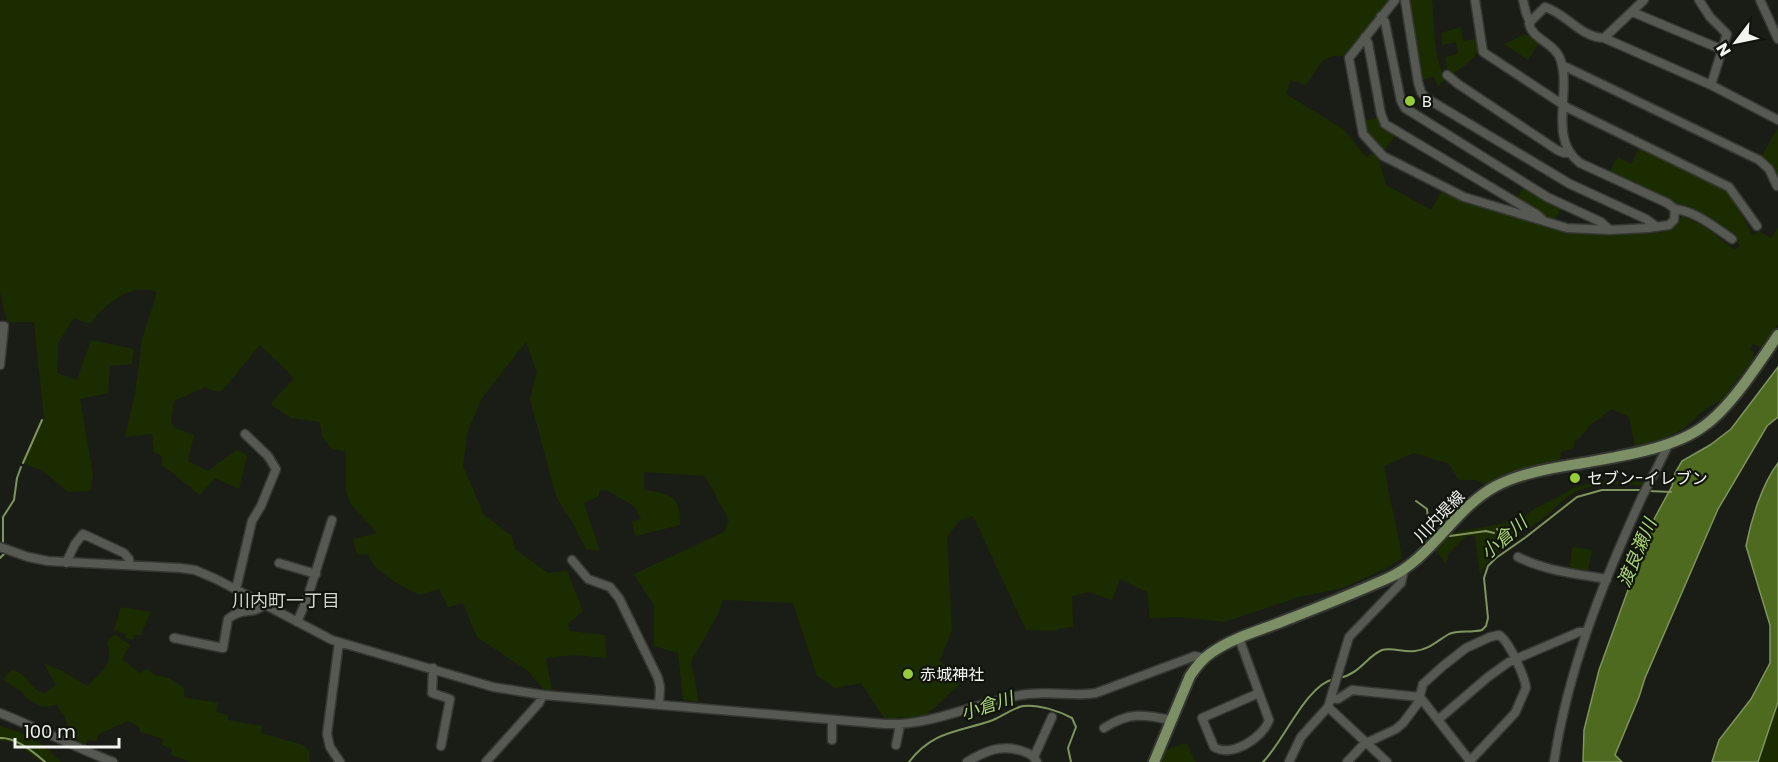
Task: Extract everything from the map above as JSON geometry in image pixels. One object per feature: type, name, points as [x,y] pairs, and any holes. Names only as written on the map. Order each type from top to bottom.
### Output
[{"type":"main road","name":"川内堤線","points":[[1154,762],[1187,682],[1204,658],[1216,649],[1331,603],[1404,570],[1423,554],[1473,502],[1495,486],[1513,478],[1550,468],[1611,458],[1669,443],[1698,430],[1715,417],[1736,393],[1778,335]]},
{"type":"street","points":[[1395,0],[1349,58],[1362,131],[1375,149],[1396,163],[1464,197],[1570,229],[1610,230],[1657,227],[1672,222],[1676,215],[1675,209]]},
{"type":"street","points":[[1405,0],[1420,92],[1426,98],[1570,184],[1646,219],[1657,227]]},
{"type":"street","points":[[1475,0],[1480,47],[1483,52],[1562,104],[1729,187],[1757,226]]},
{"type":"street","points":[[1523,0],[1530,21]]},
{"type":"street","points":[[1604,38],[1644,0]]},
{"type":"street","points":[[1699,0],[1710,18],[1727,34],[1711,85]]},
{"type":"street","points":[[1760,0],[1778,39]]},
{"type":"street","points":[[1732,238],[1712,224],[1580,164],[1569,153],[1563,133],[1562,65],[1553,48],[1533,33],[1529,27],[1530,21],[1547,4],[1580,30],[1604,38],[1711,85],[1778,120]]},
{"type":"street","points":[[1633,10],[1637,14],[1723,50]]},
{"type":"street","points":[[1381,16],[1385,22],[1401,101],[1405,108],[1547,197],[1601,222],[1610,230]]},
{"type":"street","points":[[1365,37],[1385,124],[1536,214],[1546,223]]},
{"type":"street","points":[[1562,65],[1759,160],[1769,169],[1777,186]]},
{"type":"street","points":[[1447,75],[1557,150],[1569,153]]},
{"type":"street","points":[[0,326],[4,326],[0,365]]},
{"type":"street","points":[[236,589],[252,520],[261,506],[276,469],[268,456],[245,434]]},
{"type":"street","points":[[1554,762],[1565,701],[1585,632],[1643,496],[1669,443]]},
{"type":"street","points":[[297,622],[316,574],[332,520]]},
{"type":"street","points":[[66,562],[76,542],[84,534],[124,553],[130,565]]},
{"type":"street","points":[[0,547],[28,557],[66,562],[188,569],[216,579],[339,642],[503,689],[543,695],[900,725],[925,721],[1019,695],[1042,692],[1096,693],[1195,656],[1204,658]]},
{"type":"street","points":[[1518,557],[1550,568],[1607,579]]},
{"type":"street","points":[[572,560],[588,579],[610,587],[619,598],[658,678],[660,691],[658,705]]},
{"type":"street","points":[[279,563],[316,574]]},
{"type":"street","points":[[1330,703],[1349,637],[1401,583],[1404,570]]},
{"type":"street","points":[[174,638],[223,648],[228,619],[238,611],[256,610],[264,604]]},
{"type":"street","points":[[1439,720],[1488,677],[1515,659],[1579,632],[1585,632]]},
{"type":"street","points":[[1289,762],[1301,737],[1330,703],[1352,690],[1420,697],[1469,762],[1517,708],[1526,686],[1504,638],[1499,635],[1490,637],[1466,648],[1443,666],[1423,684],[1420,697],[1418,703],[1399,726],[1367,742],[1347,762]]},
{"type":"street","points":[[1239,638],[1269,720],[1257,739],[1230,750],[1218,750],[1214,747],[1202,718],[1259,693]]},
{"type":"street","points":[[339,642],[327,734],[330,747],[340,762]]},
{"type":"street","points":[[433,668],[432,693],[450,699],[441,746]]},
{"type":"street","points":[[486,762],[539,704],[543,695]]},
{"type":"street","points":[[1330,703],[1387,762]]},
{"type":"street","points":[[0,713],[113,762]]},
{"type":"street","points":[[1104,728],[1129,716],[1150,715],[1171,720]]},
{"type":"street","points":[[971,761],[1006,747],[1036,760],[1052,717]]},
{"type":"street","points":[[832,720],[832,740]]},
{"type":"street","points":[[896,745],[900,725]]},
{"type":"shaded area","points":[[0,0],[1391,0],[1344,56],[1330,57],[1320,63],[1306,85],[1291,80],[1286,94],[1343,129],[1366,157],[1374,153],[1378,157],[1386,185],[1431,210],[1441,192],[1469,204],[1569,232],[1647,231],[1650,234],[1672,228],[1682,216],[1707,228],[1734,250],[1740,246],[1733,232],[1726,231],[1710,219],[1609,173],[1618,157],[1631,164],[1640,147],[1728,190],[1738,204],[1736,205],[1753,236],[1759,231],[1771,238],[1778,227],[1778,324],[1763,348],[1754,344],[1749,349],[1754,352],[1754,358],[1721,401],[1709,407],[1676,433],[1666,437],[1635,447],[1629,417],[1612,409],[1589,426],[1575,441],[1573,448],[1561,452],[1560,462],[1523,471],[1487,485],[1476,480],[1459,480],[1449,464],[1414,453],[1384,466],[1402,558],[1385,569],[1343,588],[1299,597],[1224,622],[1179,617],[1150,618],[1147,592],[1120,579],[1112,600],[1089,592],[1072,596],[1073,627],[1058,629],[1058,631],[1026,630],[973,516],[959,521],[947,537],[952,630],[940,660],[959,685],[924,717],[905,720],[904,717],[897,717],[895,721],[886,720],[861,683],[835,688],[817,676],[793,603],[723,600],[718,614],[691,662],[699,702],[683,700],[678,653],[654,646],[654,606],[634,574],[724,532],[729,520],[705,476],[644,472],[644,490],[672,498],[679,508],[680,525],[635,536],[632,522],[641,519],[635,507],[607,490],[599,491],[599,496],[584,503],[600,551],[586,549],[556,496],[530,399],[537,372],[526,342],[482,398],[467,433],[463,466],[484,515],[511,535],[515,549],[548,573],[567,571],[583,611],[568,624],[569,631],[605,635],[607,658],[573,655],[546,658],[552,691],[545,691],[528,671],[477,637],[463,603],[448,607],[439,589],[419,595],[383,573],[368,554],[357,555],[353,539],[377,533],[350,503],[346,490],[346,452],[331,448],[322,436],[320,422],[291,418],[272,405],[272,402],[294,378],[260,345],[222,391],[214,391],[205,387],[174,401],[171,422],[175,428],[194,435],[188,461],[208,471],[236,450],[247,455],[239,489],[215,478],[200,495],[162,465],[162,456],[154,452],[152,434],[125,437],[135,394],[142,339],[157,292],[137,290],[119,297],[90,324],[74,318],[58,343],[57,373],[77,380],[91,340],[134,349],[132,364],[110,366],[108,393],[80,399],[93,474],[91,491],[68,492],[42,470],[21,463],[44,418],[34,322],[7,322],[0,292]]},
{"type":"shaded area","points":[[1432,0],[1436,52],[1446,79],[1438,86],[1434,76],[1421,81],[1408,1]]},
{"type":"shaded area","points":[[1461,27],[1463,41],[1477,39],[1478,49],[1471,60],[1452,74],[1447,68],[1445,57],[1458,54],[1456,42],[1442,45],[1441,33]]},
{"type":"shaded area","points":[[1525,34],[1539,42],[1528,60],[1504,44]]},
{"type":"shaded area","points":[[1379,118],[1394,136],[1385,150],[1381,150],[1365,133],[1362,121]]},
{"type":"shaded area","points":[[1778,128],[1778,181],[1760,159]]},
{"type":"shaded area","points":[[1524,187],[1562,208],[1554,221],[1515,200]]},
{"type":"shaded area","points":[[1778,367],[1778,417],[1767,426],[1718,509],[1645,678],[1615,755],[1622,762],[1583,762],[1584,730],[1599,670],[1653,521],[1672,486],[1675,473],[1682,461],[1710,445],[1731,429]]},
{"type":"shaded area","points":[[1778,463],[1778,702],[1758,762],[1712,762],[1719,740],[1751,699],[1770,663],[1770,625],[1746,546],[1758,503]]},
{"type":"shaded area","points":[[1600,481],[1646,482],[1644,486],[1603,485],[1575,492],[1500,549],[1485,566],[1480,576],[1475,536],[1466,536],[1448,554],[1446,564],[1435,549],[1451,533],[1520,520],[1534,509],[1572,488]]},
{"type":"shaded area","points":[[1572,547],[1592,550],[1588,571],[1570,568]]},
{"type":"shaded area","points":[[121,607],[151,612],[140,635],[135,635],[132,640],[126,638],[126,634],[114,630]]},
{"type":"shaded area","points":[[114,634],[130,645],[122,659],[139,673],[148,669],[154,675],[169,678],[184,688],[184,697],[218,703],[216,712],[228,715],[228,720],[262,726],[261,733],[303,745],[309,751],[310,762],[191,762],[171,755],[172,749],[162,745],[163,739],[140,732],[139,727],[128,721],[99,734],[96,741],[88,740],[83,748],[72,741],[65,717],[57,705],[42,707],[3,680],[11,670],[22,674],[36,689],[45,693],[56,685],[44,663],[87,686],[106,667],[109,656],[107,642]]},
{"type":"shaded area","points":[[1778,702],[1778,762],[1758,762]]},
{"type":"shaded area","points":[[0,726],[34,739],[61,762],[42,762],[13,742],[0,741]]},
{"type":"shaded area","points":[[1186,743],[1196,762],[1162,762],[1163,751]]},
{"type":"waterway","points":[[23,463],[42,420]]},
{"type":"waterway","points":[[3,542],[3,517],[14,500],[21,467]]},
{"type":"waterway","name":"小倉川","points":[[1339,678],[1352,673],[1382,650],[1420,650],[1449,634],[1482,630],[1488,618],[1484,578],[1488,566],[1496,558],[1577,497],[1602,490],[1644,490]]},
{"type":"waterway","name":"小倉川","points":[[1649,491],[1671,492]]},
{"type":"waterway","points":[[1416,501],[1427,509],[1429,528],[1434,533]]},
{"type":"waterway","points":[[1497,529],[1507,538]]},
{"type":"waterway","points":[[1450,536],[1486,531],[1494,533]]},
{"type":"waterway","points":[[0,558],[4,554]]},
{"type":"waterway","name":"小倉川","points":[[1263,762],[1305,702],[1324,683],[1334,679]]},
{"type":"waterway","name":"小倉川","points":[[909,762],[937,738],[993,720],[1023,706],[1048,709],[1072,718],[1076,727],[1068,748],[1071,762]]},
{"type":"waterway","name":"小倉川","points":[[0,738],[18,743],[45,762]]},
{"type":"place","name":"B","points":[[1410,101]]},
{"type":"place","name":"セブン-イレブン","points":[[1575,478]]},
{"type":"place","name":"赤城神社","points":[[908,674]]},
{"type":"district","name":"川内町一丁目","points":[[286,601]]},
{"type":"water label","name":"渡良瀬川","points":[[1637,553]]}]
